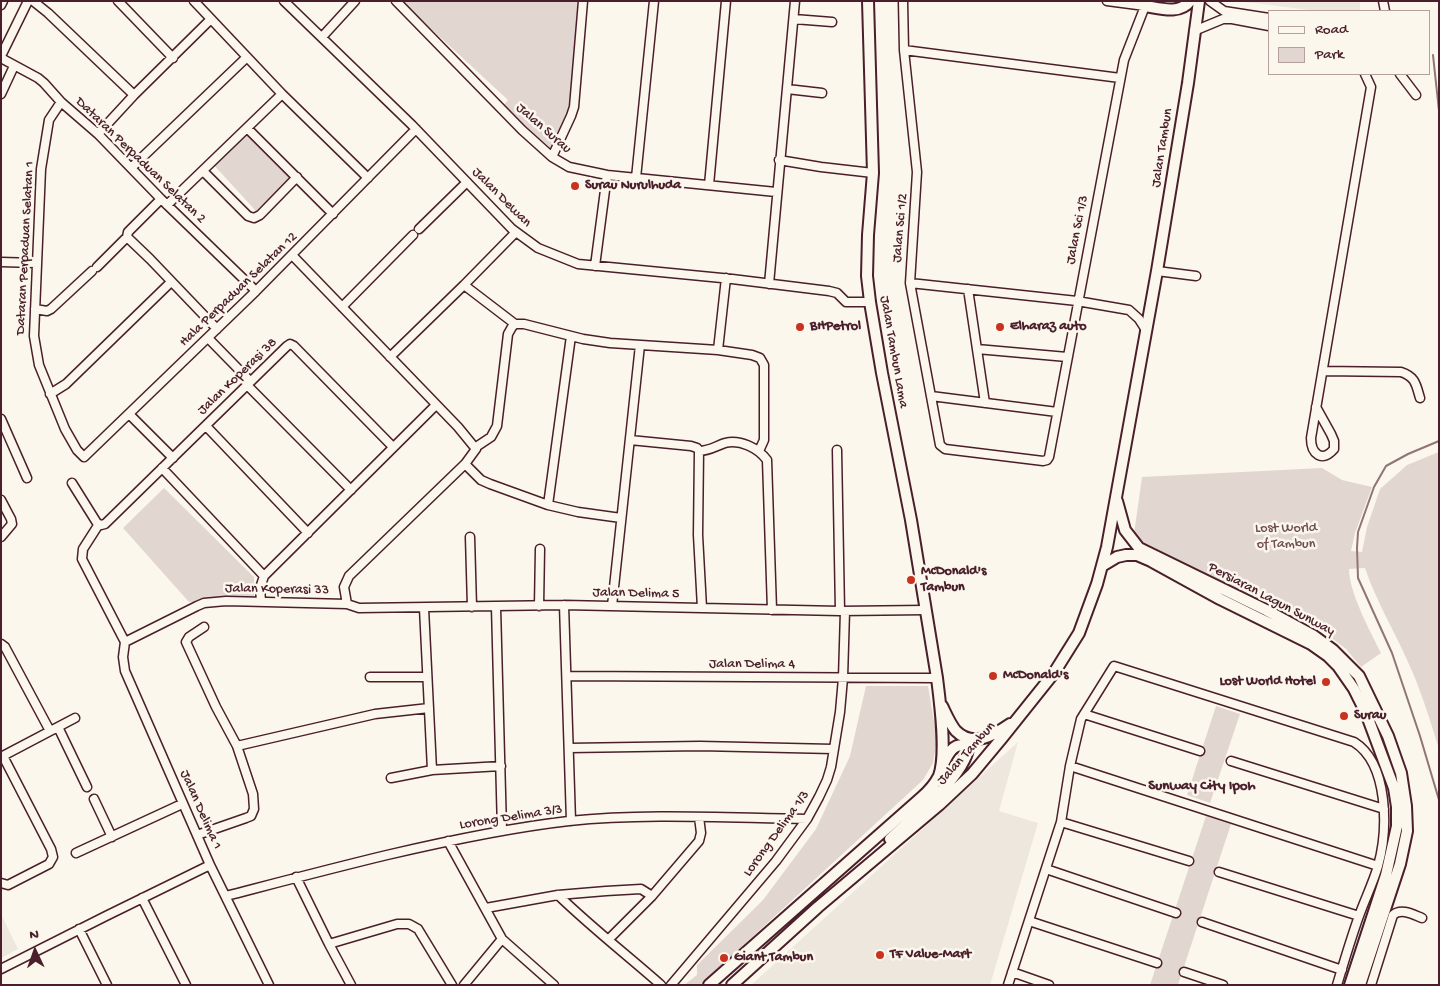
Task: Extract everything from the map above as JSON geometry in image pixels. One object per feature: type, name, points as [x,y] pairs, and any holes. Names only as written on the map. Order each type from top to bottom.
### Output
[{"type":"main road","points":[[1146,4],[1178,10],[1190,1]]},
{"type":"main road","name":"Jalan Tambun","points":[[736,983],[818,907],[921,821],[972,774],[1054,673],[1072,645],[1084,621],[1102,566],[1121,474],[1157,271],[1188,83],[1199,1]]},
{"type":"main road","name":"Jalan Tambun Lama","points":[[868,2],[873,173],[868,235],[870,302],[941,703]]},
{"type":"main road","name":"Persiaran Lagun Sunway","points":[[1116,495],[1126,533],[1139,548],[1266,610],[1314,636],[1333,650],[1359,676],[1388,736],[1401,773],[1406,806],[1407,831],[1400,864],[1360,985]]},
{"type":"main road","name":"Persiaran Lagun Sunway","points":[[1102,566],[1117,557],[1137,555],[1311,644],[1344,673],[1366,713],[1394,788],[1397,807],[1397,826],[1386,875],[1350,985]]},
{"type":"main road","points":[[941,703],[956,730],[970,738],[986,738],[1015,721]]},
{"type":"main road","points":[[941,703],[942,767]]},
{"type":"main road","points":[[709,985],[906,811],[934,784],[952,748],[958,744],[964,745],[968,749],[967,756],[951,781],[882,847],[864,870]]},
{"type":"street","points":[[1,57],[28,1]]},
{"type":"street","points":[[33,1],[134,95]]},
{"type":"street","points":[[118,1],[173,58]]},
{"type":"street","points":[[194,1],[282,94],[368,178]]},
{"type":"street","name":"Jalan Dewan","points":[[284,1],[416,129],[516,232],[538,248],[578,264],[726,278],[834,292],[850,302],[870,302]]},
{"type":"street","points":[[322,37],[355,1]]},
{"type":"street","name":"Jalan Surau","points":[[396,1],[522,130],[552,157],[569,167],[607,175],[776,192]]},
{"type":"street","points":[[552,157],[574,107],[583,1]]},
{"type":"street","points":[[636,178],[654,1]]},
{"type":"street","points":[[709,185],[726,1]]},
{"type":"street","points":[[769,284],[795,1]]},
{"type":"street","name":"Jalan Sci 1/2","points":[[903,1],[904,50],[917,172],[910,283],[940,445],[947,449],[1040,460]]},
{"type":"street","points":[[1107,1],[1146,4]]},
{"type":"street","points":[[1210,1],[1224,11],[1268,18]]},
{"type":"street","name":"Jalan Sci 1/3","points":[[1040,460],[1045,461],[1048,458],[1124,60],[1146,4]]},
{"type":"street","points":[[98,134],[211,18]]},
{"type":"street","points":[[794,19],[832,22]]},
{"type":"street","points":[[1194,31],[1223,19],[1268,26]]},
{"type":"street","points":[[904,50],[1120,78]]},
{"type":"street","name":"Dataran Perpaduan Selatan 2","points":[[1,57],[38,78],[61,102],[98,134],[164,202],[256,291]]},
{"type":"street","points":[[131,168],[246,57]]},
{"type":"street","points":[[1,94],[14,66]]},
{"type":"street","points":[[1316,407],[1334,441],[1334,449],[1330,455],[1322,456],[1316,454],[1311,445],[1316,407],[1371,87],[1365,75]]},
{"type":"street","points":[[1401,75],[1416,95]]},
{"type":"street","points":[[787,89],[822,92]]},
{"type":"street","points":[[35,309],[47,311],[51,309],[127,237],[128,232],[203,171],[282,94]]},
{"type":"street","name":"Dataran Perpaduan Selatan 1","points":[[61,102],[49,120],[41,169],[34,336],[39,366],[64,429],[77,450]]},
{"type":"street","points":[[247,128],[333,214]]},
{"type":"street","name":"Hala Perpaduan Selatan 12","points":[[77,450],[84,457],[256,291],[416,129]]},
{"type":"street","points":[[779,160],[821,168],[873,173]]},
{"type":"street","points":[[203,171],[248,216],[254,218],[260,216],[297,177]]},
{"type":"street","points":[[595,266],[607,175]]},
{"type":"street","points":[[342,307],[467,182]]},
{"type":"street","points":[[390,358],[516,232]]},
{"type":"street","points":[[127,237],[217,329]]},
{"type":"street","points":[[292,255],[476,447]]},
{"type":"street","points":[[1,262],[36,263]]},
{"type":"street","points":[[1157,271],[1196,276]]},
{"type":"street","points":[[718,350],[726,278]]},
{"type":"street","points":[[50,394],[66,384],[171,282]]},
{"type":"street","points":[[910,283],[1078,301],[1129,310],[1139,319],[1146,330]]},
{"type":"street","points":[[464,285],[515,324],[524,324],[571,336],[610,343],[718,350],[760,358],[764,365],[764,440],[758,451]]},
{"type":"street","points":[[968,290],[985,403]]},
{"type":"street","name":"Jalan Koperasi 33","points":[[125,642],[204,603],[261,601],[347,604],[344,587],[349,576],[465,464],[475,453],[476,447],[491,437],[497,426],[508,334],[515,324]]},
{"type":"street","points":[[548,505],[571,336]]},
{"type":"street","points":[[208,338],[351,490]]},
{"type":"street","name":"Jalan Koperasi 38","points":[[99,524],[103,525],[108,522],[287,346],[292,344],[393,448]]},
{"type":"street","points":[[612,606],[640,345]]},
{"type":"street","points":[[977,349],[1067,357]]},
{"type":"street","points":[[1323,371],[1402,372],[1409,374],[1415,381],[1420,398]]},
{"type":"street","points":[[931,396],[1057,412]]},
{"type":"street","points":[[261,601],[260,588],[264,576],[436,406]]},
{"type":"street","points":[[129,414],[173,458]]},
{"type":"street","points":[[1,419],[27,478]]},
{"type":"street","points":[[206,426],[308,533]]},
{"type":"street","points":[[630,440],[691,446],[697,448],[699,452],[698,535],[702,608]]},
{"type":"street","points":[[699,452],[733,442],[758,451],[767,460],[772,610]]},
{"type":"street","name":"Lorong Delima 1/3","points":[[671,985],[776,861],[807,819],[828,780],[840,712],[843,678],[837,450]]},
{"type":"street","points":[[465,464],[481,480],[548,505],[578,512],[621,518]]},
{"type":"street","points":[[162,468],[264,576]]},
{"type":"street","points":[[72,483],[99,524],[83,549],[82,559],[125,642]]},
{"type":"street","points":[[1,500],[12,524],[1,537]]},
{"type":"street","points":[[470,537],[472,607]]},
{"type":"street","points":[[539,606],[540,549]]},
{"type":"street","name":"Jalan Delima 5","points":[[347,604],[359,608],[564,605],[842,611],[926,610]]},
{"type":"street","points":[[564,605],[570,821]]},
{"type":"street","points":[[496,607],[502,830]]},
{"type":"street","points":[[424,608],[432,770]]},
{"type":"street","points":[[197,835],[246,818],[253,813],[253,794],[237,746],[216,707],[186,642],[189,636],[204,627]]},
{"type":"street","name":"Jalan Delima 1","points":[[125,642],[123,657],[125,671],[182,804],[269,985]]},
{"type":"street","points":[[1,644],[5,647],[54,729],[86,787]]},
{"type":"street","points":[[1008,985],[1062,822],[1070,766],[1081,719],[1114,666],[1354,742],[1362,747],[1370,756],[1380,784],[1384,808],[1384,824],[1378,866],[1359,916],[1337,985]]},
{"type":"street","name":"Jalan Delima 4","points":[[567,676],[843,678],[936,675]]},
{"type":"street","points":[[370,677],[427,677]]},
{"type":"street","points":[[237,746],[375,714],[429,708]]},
{"type":"street","points":[[1084,714],[1200,751]]},
{"type":"street","points":[[1,883],[8,885],[49,864],[53,858],[51,849],[2,756],[75,718]]},
{"type":"street","points":[[569,748],[700,746],[833,749]]},
{"type":"street","points":[[1231,761],[1384,808]]},
{"type":"street","points":[[391,778],[432,770],[501,766]]},
{"type":"street","points":[[1070,766],[1378,866]]},
{"type":"street","points":[[94,799],[112,837]]},
{"type":"street","points":[[76,853],[182,804]]},
{"type":"street","name":"Lorong Delima 3/3","points":[[226,896],[448,840],[502,830],[570,821],[625,817],[807,819]]},
{"type":"street","points":[[609,939],[652,896],[699,841],[701,833],[699,817]]},
{"type":"street","points":[[1062,822],[1189,861]]},
{"type":"street","points":[[448,840],[502,939],[553,984]]},
{"type":"street","points":[[1,969],[210,865]]},
{"type":"street","points":[[1046,869],[1176,913]]},
{"type":"street","points":[[1219,872],[1359,916]]},
{"type":"street","points":[[296,877],[350,985]]},
{"type":"street","points":[[486,908],[558,895],[641,889],[652,896]]},
{"type":"street","points":[[558,895],[579,916],[609,939],[661,985]]},
{"type":"street","points":[[142,898],[186,985]]},
{"type":"street","points":[[1371,985],[1393,915],[1404,911],[1422,918]]},
{"type":"street","points":[[1029,921],[1157,963]]},
{"type":"street","points":[[1202,922],[1342,970]]},
{"type":"street","points":[[328,944],[397,924],[409,924],[418,929],[452,985]]},
{"type":"street","points":[[79,929],[104,984]]},
{"type":"street","points":[[464,985],[502,939]]},
{"type":"street","points":[[1012,972],[1049,985]]},
{"type":"street","points":[[1184,972],[1223,985]]},
{"type":"shaded area","points":[[1231,1],[1360,1],[1360,10],[1308,10]]},
{"type":"shaded area","points":[[1018,742],[999,811],[1038,823],[990,985],[751,985]]},
{"type":"shaded area","points":[[1,914],[18,949],[1,958]]},
{"type":"green space","points":[[401,1],[578,1],[572,90],[567,116],[552,149],[502,107],[508,100]]},
{"type":"green space","points":[[247,129],[293,177],[256,211],[211,162]]},
{"type":"green space","name":"Lost World of Tambun","points":[[1439,452],[1439,749],[1413,673],[1374,592],[1365,568],[1349,569],[1352,589],[1381,653],[1361,667],[1346,649],[1316,626],[1141,542],[1134,534],[1142,477],[1322,468],[1342,480],[1372,487],[1355,533],[1351,551],[1362,552],[1367,527],[1380,489],[1407,465]]},
{"type":"green space","points":[[164,488],[254,577],[254,598],[189,602],[123,528]]},
{"type":"green space","points":[[866,686],[928,686],[937,739],[933,763],[923,780],[700,985],[684,985],[697,975],[697,965],[763,900],[816,829],[850,756]]},
{"type":"green space","points":[[1216,706],[1240,714],[1210,803],[1187,795]]},
{"type":"green space","points":[[1206,816],[1231,824],[1178,985],[1150,985]]},
{"type":"waterway","points":[[1433,55],[1439,111]]},
{"type":"waterway","points":[[1439,441],[1386,466],[1374,487],[1358,532],[1357,548],[1358,578],[1392,653],[1439,800]]},
{"type":"place","name":"Surau Nurulhuda","points":[[575,186]]},
{"type":"place","name":"BHPetrol","points":[[800,327]]},
{"type":"place","name":"Elharaz auto","points":[[1000,327]]},
{"type":"place","name":"McDonald's Tambun","points":[[911,580]]},
{"type":"place","name":"McDonald's","points":[[993,676]]},
{"type":"place","name":"Lost World Hotel","points":[[1326,682]]},
{"type":"place","name":"Surau","points":[[1344,716]]},
{"type":"place","name":"TF Value-Mart","points":[[880,955]]},
{"type":"place","name":"Giant Tambun","points":[[724,958]]},
{"type":"district","name":"Sunway City Ipoh","points":[[1202,787]]}]
